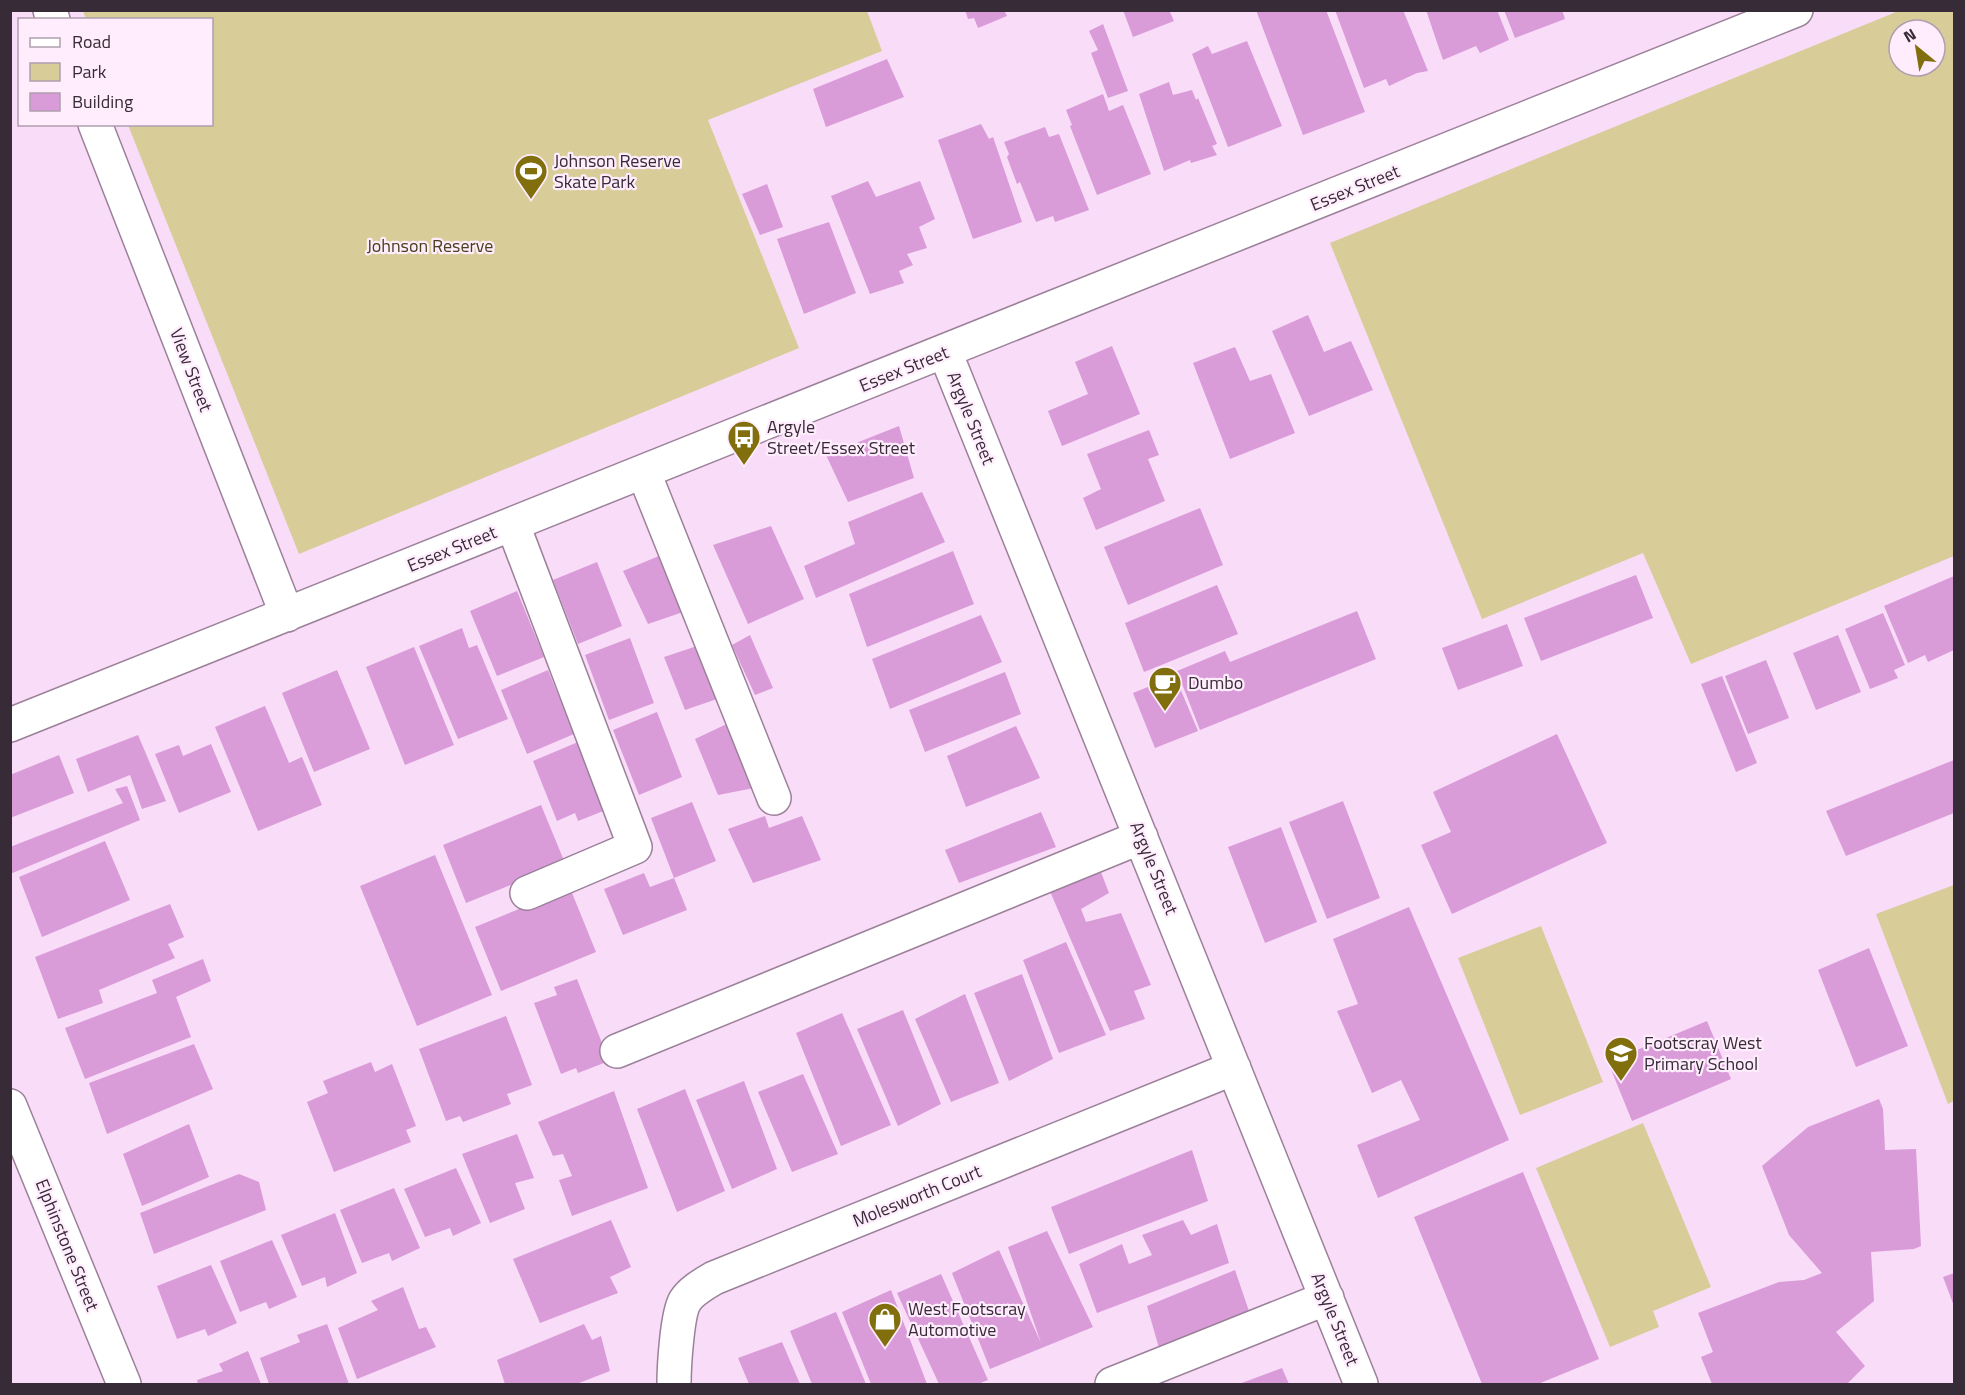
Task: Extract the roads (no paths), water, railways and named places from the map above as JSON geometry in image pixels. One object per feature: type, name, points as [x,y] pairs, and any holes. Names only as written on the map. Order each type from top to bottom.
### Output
[{"type":"street","name":"Essex Street","points":[[10,725],[1796,10]]},
{"type":"street","name":"View Street","points":[[96,126],[287,615]]},
{"type":"street","name":"Argyle Street","points":[[945,352],[1361,1384]]},
{"type":"street","points":[[644,472],[774,798]]},
{"type":"street","points":[[513,525],[635,847],[527,893]]},
{"type":"street","points":[[617,1051],[1141,837]]},
{"type":"street","name":"Molesworth Court","points":[[674,1384],[680,1315],[684,1301],[698,1287],[714,1278],[1234,1068]]},
{"type":"street","name":"Elphinstone Street","points":[[10,1106],[124,1384]]},
{"type":"street","points":[[1112,1384],[1327,1298]]},
{"type":"place","name":"Johnson Reserve Skate Park","points":[[531,200]]},
{"type":"place","name":"Argyle Street/Essex Street","points":[[744,466]]},
{"type":"place","name":"Dumbo","points":[[1165,712]]},
{"type":"place","name":"Footscray West Primary School","points":[[1621,1082]]},
{"type":"place","name":"West Footscray Automotive","points":[[885,1348]]},
{"type":"park label","name":"Johnson Reserve","points":[[430,246]]}]
